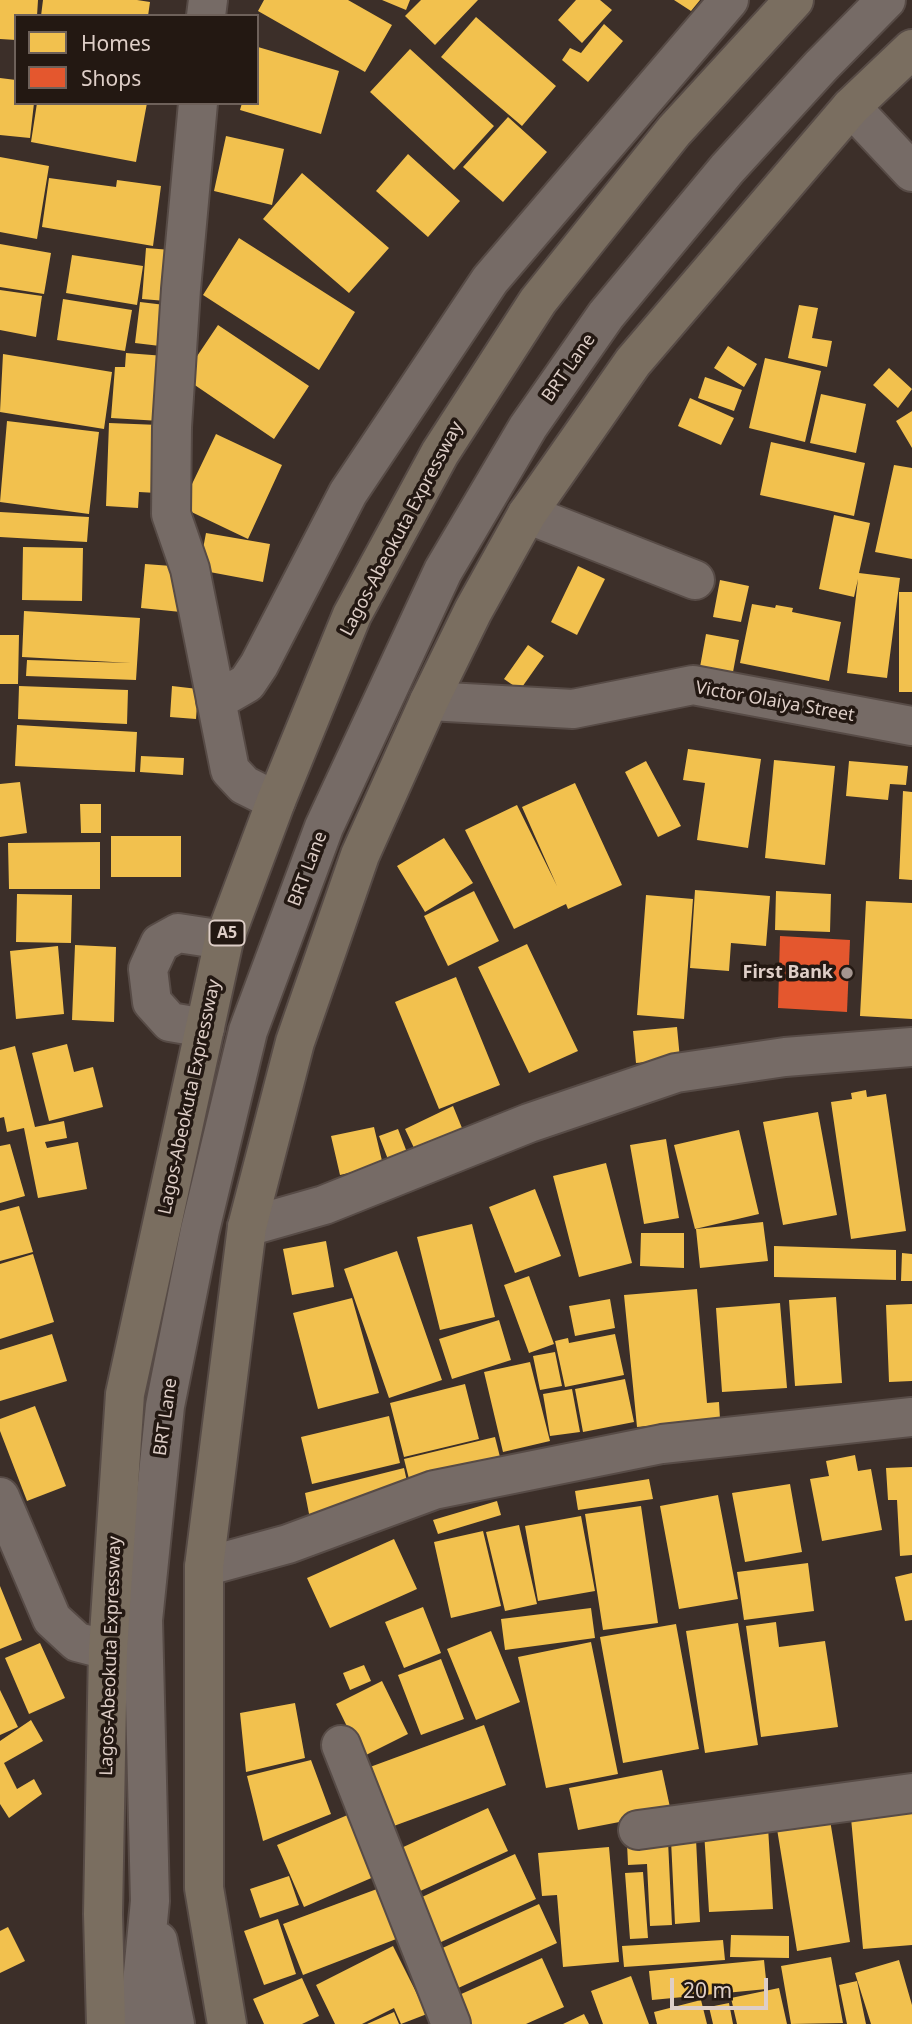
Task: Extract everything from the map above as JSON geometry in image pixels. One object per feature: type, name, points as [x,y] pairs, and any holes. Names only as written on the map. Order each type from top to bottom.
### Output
[{"type":"highway","name":"Lagos-Abeokuta Expressway","points":[[106,2024],[103,1914],[108,1650],[125,1394],[224,940],[276,801],[352,615],[447,441],[547,290],[674,131],[794,0]]},
{"type":"highway","points":[[227,2024],[204,1888],[204,1567],[247,1227],[295,1042],[360,855],[429,701],[473,611],[527,514],[633,362],[851,107],[912,49]]},
{"type":"street","points":[[216,701],[247,683],[259,665],[348,493],[490,280],[729,0]]},
{"type":"street","name":"BRT Lane","points":[[138,2024],[150,1901],[144,1620],[165,1406],[200,1230],[248,1031],[324,827],[443,571],[528,427],[606,315],[718,180],[821,66],[886,0]]},
{"type":"street","points":[[198,105],[181,289],[172,427],[171,514],[190,569],[230,770],[244,785],[276,801]]},
{"type":"street","points":[[851,107],[912,172]]},
{"type":"street","points":[[527,514],[695,580]]},
{"type":"street","name":"Victor Olaiya Street","points":[[429,701],[573,709],[693,685],[912,726]]},
{"type":"street","points":[[205,1028],[170,1022],[152,1002],[148,969],[160,943],[178,933],[224,940]]},
{"type":"street","points":[[247,1227],[324,1205],[529,1123],[676,1073],[785,1057],[912,1047]]},
{"type":"street","points":[[204,1567],[288,1544],[434,1490],[662,1444],[912,1417]]},
{"type":"street","points":[[0,1497],[52,1619],[77,1642],[108,1650]]},
{"type":"street","points":[[341,1745],[451,2024]]},
{"type":"street","points":[[638,1830],[912,1793]]},
{"type":"street","name":"BRT Lane","points":[[150,1901],[175,2024]]},
{"type":"building: Homes","points":[[0,0],[38,0],[37,14],[14,14],[14,40],[0,39]]},
{"type":"building: Homes","points":[[43,0],[150,2],[148,14],[41,14]]},
{"type":"building: Homes","points":[[264,0],[348,0],[392,25],[365,72],[258,11]]},
{"type":"building: Homes","points":[[382,0],[410,0],[406,10]]},
{"type":"building: Homes","points":[[421,0],[478,0],[435,45],[405,16]]},
{"type":"building: Homes","points":[[576,0],[600,0],[612,10],[582,43],[558,20]]},
{"type":"building: Homes","points":[[674,0],[700,0],[691,11]]},
{"type":"building: Homes","points":[[476,17],[556,86],[522,126],[441,57]]},
{"type":"building: Homes","points":[[604,24],[623,41],[588,82],[562,60],[570,48],[581,53]]},
{"type":"building: Homes","points":[[259,47],[339,71],[321,134],[240,110],[241,105],[259,105]]},
{"type":"building: Homes","points":[[410,49],[494,126],[454,170],[370,92]]},
{"type":"building: Homes","points":[[0,78],[14,80],[14,105],[34,105],[30,138],[0,135]]},
{"type":"building: Homes","points":[[37,105],[147,105],[136,162],[31,142]]},
{"type":"building: Homes","points":[[508,117],[547,152],[503,202],[463,167]]},
{"type":"building: Homes","points":[[226,136],[284,149],[272,205],[214,191]]},
{"type":"building: Homes","points":[[408,154],[460,201],[428,237],[376,191]]},
{"type":"building: Homes","points":[[0,157],[49,166],[37,239],[0,232]]},
{"type":"building: Homes","points":[[302,173],[389,248],[349,293],[263,219]]},
{"type":"building: Homes","points":[[49,178],[116,187],[117,180],[161,186],[153,246],[42,227]]},
{"type":"building: Homes","points":[[239,238],[355,312],[319,370],[203,295]]},
{"type":"building: Homes","points":[[0,244],[51,253],[44,294],[0,287]]},
{"type":"building: Homes","points":[[146,248],[171,250],[166,301],[142,299]]},
{"type":"building: Homes","points":[[72,255],[143,266],[137,305],[66,293]]},
{"type":"building: Homes","points":[[0,290],[42,296],[36,337],[0,330]]},
{"type":"building: Homes","points":[[63,299],[132,310],[125,351],[57,340]]},
{"type":"building: Homes","points":[[140,302],[165,305],[160,346],[135,343]]},
{"type":"building: Homes","points":[[799,305],[818,308],[812,338],[832,341],[827,367],[788,358]]},
{"type":"building: Homes","points":[[218,325],[309,386],[274,439],[183,377]]},
{"type":"building: Homes","points":[[728,346],[757,364],[744,387],[714,368]]},
{"type":"building: Homes","points":[[126,353],[165,356],[160,421],[111,418],[115,367],[125,367]]},
{"type":"building: Homes","points":[[3,354],[112,372],[104,429],[0,412]]},
{"type":"building: Homes","points":[[765,358],[821,371],[805,442],[749,428]]},
{"type":"building: Homes","points":[[889,368],[912,389],[898,408],[873,385]]},
{"type":"building: Homes","points":[[705,377],[742,390],[734,411],[698,398]]},
{"type":"building: Homes","points":[[821,394],[866,404],[856,453],[810,443]]},
{"type":"building: Homes","points":[[690,398],[734,418],[721,445],[678,426]]},
{"type":"building: Homes","points":[[912,411],[912,448],[896,421]]},
{"type":"building: Homes","points":[[7,421],[99,432],[89,514],[0,502]]},
{"type":"building: Homes","points":[[109,423],[159,425],[157,493],[139,492],[138,508],[106,506]]},
{"type":"building: Homes","points":[[216,434],[282,465],[248,539],[181,507]]},
{"type":"building: Homes","points":[[771,442],[865,463],[854,516],[760,495]]},
{"type":"building: Homes","points":[[894,465],[912,468],[912,559],[875,552]]},
{"type":"building: Homes","points":[[0,512],[89,517],[87,542],[0,537]]},
{"type":"building: Homes","points":[[834,515],[870,523],[859,573],[900,578],[887,678],[847,673],[858,579],[854,597],[819,589]]},
{"type":"building: Homes","points":[[206,533],[270,544],[263,582],[199,570]]},
{"type":"building: Homes","points":[[23,547],[83,548],[82,601],[22,600]]},
{"type":"building: Homes","points":[[145,564],[185,567],[181,612],[141,608]]},
{"type":"building: Homes","points":[[578,566],[605,579],[577,635],[551,622]]},
{"type":"building: Homes","points":[[720,580],[749,586],[741,622],[713,617]]},
{"type":"building: Homes","points":[[899,592],[912,592],[912,692],[899,692]]},
{"type":"building: Homes","points":[[752,604],[793,608],[792,612],[841,622],[829,681],[740,663]]},
{"type":"building: Homes","points":[[24,611],[140,618],[136,680],[26,676],[27,660],[131,663],[22,657]]},
{"type":"building: Homes","points":[[706,634],[739,640],[733,672],[700,667]]},
{"type":"building: Homes","points":[[0,635],[19,635],[18,684],[0,684]]},
{"type":"building: Homes","points":[[528,645],[544,656],[520,690],[504,679]]},
{"type":"building: Homes","points":[[19,686],[128,690],[127,724],[18,719]]},
{"type":"building: Homes","points":[[172,686],[198,689],[196,719],[170,717]]},
{"type":"building: Homes","points":[[17,725],[137,732],[135,772],[15,766]]},
{"type":"building: Homes","points":[[688,749],[761,759],[748,848],[697,840],[705,783],[683,780]]},
{"type":"building: Homes","points":[[141,756],[184,758],[183,775],[140,772]]},
{"type":"building: Homes","points":[[774,760],[835,766],[825,865],[765,858]]},
{"type":"building: Homes","points":[[646,761],[681,826],[658,837],[625,772]]},
{"type":"building: Homes","points":[[849,761],[908,766],[906,785],[890,784],[888,800],[846,796]]},
{"type":"building: Homes","points":[[20,782],[27,833],[0,837],[0,784]]},
{"type":"building: Homes","points":[[575,783],[622,885],[568,909],[566,904],[514,929],[465,830],[517,805],[557,886],[522,807]]},
{"type":"building: Homes","points":[[903,791],[912,792],[912,880],[899,879]]},
{"type":"building: Homes","points":[[80,804],[101,804],[101,833],[81,833]]},
{"type":"building: Homes","points":[[111,836],[181,836],[181,877],[111,877]]},
{"type":"building: Homes","points":[[444,838],[473,883],[425,912],[397,866]]},
{"type":"building: Homes","points":[[100,842],[100,889],[9,889],[8,843]]},
{"type":"building: Homes","points":[[695,890],[770,896],[766,946],[731,943],[729,971],[690,968]]},
{"type":"building: Homes","points":[[474,891],[499,941],[448,966],[424,916]]},
{"type":"building: Homes","points":[[776,891],[831,894],[830,932],[775,930]]},
{"type":"building: Homes","points":[[17,894],[72,895],[71,943],[16,942]]},
{"type":"building: Homes","points":[[646,895],[693,899],[684,1019],[637,1015]]},
{"type":"building: Homes","points":[[866,901],[912,903],[912,1019],[860,1016]]},
{"type":"building: Homes","points":[[527,944],[578,1051],[529,1073],[478,967]]},
{"type":"building: Homes","points":[[75,945],[116,947],[114,1022],[72,1020]]},
{"type":"building: Homes","points":[[58,946],[64,1014],[16,1019],[10,951]]},
{"type":"building: Homes","points":[[456,977],[500,1085],[439,1109],[395,1002]]},
{"type":"building: Homes","points":[[677,1027],[680,1059],[636,1063],[633,1031]]},
{"type":"building: Homes","points":[[67,1044],[74,1072],[93,1067],[103,1107],[49,1121],[32,1053]]},
{"type":"building: Homes","points":[[15,1046],[35,1127],[64,1121],[67,1138],[45,1142],[47,1148],[78,1142],[87,1189],[38,1198],[24,1128],[7,1132],[4,1117],[0,1118],[0,1050]]},
{"type":"building: Homes","points":[[866,1090],[867,1097],[886,1094],[906,1231],[851,1239],[831,1102],[852,1099],[851,1093]]},
{"type":"building: Homes","points":[[453,1106],[462,1128],[415,1150],[405,1129]]},
{"type":"building: Homes","points":[[818,1112],[837,1215],[783,1225],[763,1122]]},
{"type":"building: Homes","points":[[374,1127],[383,1165],[340,1175],[331,1136]]},
{"type":"building: Homes","points":[[398,1129],[408,1155],[389,1162],[379,1136]]},
{"type":"building: Homes","points":[[739,1130],[759,1214],[695,1229],[674,1145]]},
{"type":"building: Homes","points":[[666,1139],[679,1218],[644,1224],[630,1145]]},
{"type":"building: Homes","points":[[10,1144],[25,1196],[0,1203],[0,1146]]},
{"type":"building: Homes","points":[[606,1163],[632,1263],[579,1277],[553,1176]]},
{"type":"building: Homes","points":[[535,1189],[561,1256],[515,1273],[489,1207]]},
{"type":"building: Homes","points":[[19,1206],[33,1252],[0,1261],[0,1211]]},
{"type":"building: Homes","points":[[763,1222],[768,1261],[700,1268],[696,1229]]},
{"type":"building: Homes","points":[[472,1224],[495,1317],[440,1330],[417,1237]]},
{"type":"building: Homes","points":[[641,1233],[684,1233],[684,1268],[640,1266]]},
{"type":"building: Homes","points":[[326,1241],[334,1287],[292,1295],[283,1249]]},
{"type":"building: Homes","points":[[774,1246],[896,1250],[896,1280],[774,1277]]},
{"type":"building: Homes","points":[[397,1251],[442,1380],[389,1398],[344,1269]]},
{"type":"building: Homes","points":[[902,1253],[912,1254],[912,1281],[901,1281]]},
{"type":"building: Homes","points":[[33,1254],[54,1322],[0,1339],[0,1264]]},
{"type":"building: Homes","points":[[529,1276],[554,1344],[529,1353],[504,1285]]},
{"type":"building: Homes","points":[[697,1289],[707,1403],[719,1402],[720,1419],[637,1427],[624,1295]]},
{"type":"building: Homes","points":[[836,1297],[842,1383],[795,1386],[789,1300]]},
{"type":"building: Homes","points":[[352,1298],[379,1393],[318,1409],[293,1313]]},
{"type":"building: Homes","points":[[610,1299],[615,1328],[575,1336],[569,1306]]},
{"type":"building: Homes","points":[[780,1303],[787,1388],[722,1392],[716,1308]]},
{"type":"building: Homes","points":[[912,1304],[912,1381],[889,1382],[886,1305]]},
{"type":"building: Homes","points":[[499,1320],[511,1360],[452,1379],[439,1339]]},
{"type":"building: Homes","points":[[52,1334],[67,1381],[0,1401],[0,1350]]},
{"type":"building: Homes","points":[[615,1334],[624,1375],[565,1387],[555,1341],[568,1338],[569,1343]]},
{"type":"building: Homes","points":[[555,1352],[562,1386],[540,1390],[533,1356]]},
{"type":"building: Homes","points":[[530,1362],[550,1441],[503,1452],[484,1372]]},
{"type":"building: Homes","points":[[625,1379],[634,1422],[583,1432],[575,1389]]},
{"type":"building: Homes","points":[[465,1384],[479,1439],[404,1457],[390,1403]]},
{"type":"building: Homes","points":[[572,1389],[580,1432],[550,1436],[543,1394]]},
{"type":"building: Homes","points":[[35,1406],[66,1486],[27,1501],[0,1431],[0,1419]]},
{"type":"building: Homes","points":[[389,1416],[400,1463],[312,1484],[301,1437]]},
{"type":"building: Homes","points":[[495,1437],[500,1457],[409,1479],[404,1459]]},
{"type":"building: Homes","points":[[855,1455],[858,1471],[871,1469],[882,1530],[822,1541],[810,1479],[829,1476],[826,1461]]},
{"type":"building: Homes","points":[[912,1467],[912,1555],[900,1556],[897,1500],[888,1500],[886,1468]]},
{"type":"building: Homes","points":[[404,1468],[408,1486],[310,1519],[305,1493]]},
{"type":"building: Homes","points":[[649,1479],[653,1499],[578,1510],[575,1491]]},
{"type":"building: Homes","points":[[790,1484],[802,1552],[745,1562],[732,1493]]},
{"type":"building: Homes","points":[[718,1495],[738,1599],[679,1609],[660,1506]]},
{"type":"building: Homes","points":[[497,1501],[501,1515],[438,1534],[433,1520]]},
{"type":"building: Homes","points":[[641,1506],[658,1623],[603,1630],[585,1514]]},
{"type":"building: Homes","points":[[581,1516],[595,1591],[538,1601],[525,1526]]},
{"type":"building: Homes","points":[[519,1525],[537,1604],[505,1611],[486,1532]]},
{"type":"building: Homes","points":[[483,1531],[501,1606],[451,1618],[434,1542]]},
{"type":"building: Homes","points":[[394,1539],[417,1589],[330,1628],[307,1578]]},
{"type":"building: Homes","points":[[808,1563],[814,1611],[744,1620],[737,1572]]},
{"type":"building: Homes","points":[[912,1573],[912,1620],[905,1621],[895,1577]]},
{"type":"building: Homes","points":[[0,1586],[22,1640],[0,1649]]},
{"type":"building: Homes","points":[[423,1607],[441,1653],[404,1668],[385,1622]]},
{"type":"building: Homes","points":[[591,1608],[595,1638],[505,1650],[501,1619]]},
{"type":"building: Homes","points":[[776,1622],[779,1647],[825,1641],[838,1727],[761,1737],[746,1626]]},
{"type":"building: Homes","points":[[738,1623],[758,1745],[705,1753],[686,1631]]},
{"type":"building: Homes","points":[[676,1624],[699,1749],[623,1763],[600,1637]]},
{"type":"building: Homes","points":[[491,1631],[520,1702],[476,1720],[447,1649]]},
{"type":"building: Homes","points":[[591,1642],[618,1774],[546,1788],[518,1657]]},
{"type":"building: Homes","points":[[40,1643],[65,1698],[29,1714],[5,1658]]},
{"type":"building: Homes","points":[[441,1659],[464,1719],[421,1735],[398,1675]]},
{"type":"building: Homes","points":[[364,1665],[371,1681],[350,1690],[343,1673]]},
{"type":"building: Homes","points":[[382,1681],[408,1734],[362,1757],[336,1704]]},
{"type":"building: Homes","points":[[0,1690],[18,1727],[0,1735]]},
{"type":"building: Homes","points":[[295,1703],[305,1758],[246,1772],[240,1713]]},
{"type":"building: Homes","points":[[31,1720],[43,1741],[4,1763],[17,1789],[34,1779],[42,1794],[9,1818],[0,1804],[0,1741]]},
{"type":"building: Homes","points":[[484,1725],[506,1785],[391,1827],[370,1767]]},
{"type":"building: Homes","points":[[311,1760],[331,1814],[263,1841],[247,1776]]},
{"type":"building: Homes","points":[[662,1770],[671,1812],[578,1830],[569,1788]]},
{"type":"building: Homes","points":[[488,1808],[508,1851],[405,1898],[386,1855]]},
{"type":"building: Homes","points":[[357,1811],[383,1873],[304,1907],[277,1845]]},
{"type":"building: Homes","points":[[912,1813],[912,1945],[863,1949],[851,1818]]},
{"type":"building: Homes","points":[[830,1820],[850,1942],[797,1951],[777,1829]]},
{"type":"building: Homes","points":[[768,1827],[773,1909],[709,1912],[704,1831]]},
{"type":"building: Homes","points":[[696,1839],[700,1922],[675,1924],[671,1840]]},
{"type":"building: Homes","points":[[668,1841],[672,1925],[650,1926],[647,1864],[628,1865],[627,1843]]},
{"type":"building: Homes","points":[[609,1847],[619,1962],[563,1967],[557,1895],[542,1896],[538,1853]]},
{"type":"building: Homes","points":[[515,1854],[536,1899],[430,1947],[409,1903]]},
{"type":"building: Homes","points":[[643,1872],[648,1938],[630,1939],[625,1873]]},
{"type":"building: Homes","points":[[289,1876],[299,1905],[260,1918],[250,1889]]},
{"type":"building: Homes","points":[[385,1886],[404,1936],[303,1975],[283,1924]]},
{"type":"building: Homes","points":[[539,1904],[557,1943],[456,1989],[438,1950]]},
{"type":"building: Homes","points":[[278,1919],[296,1974],[264,1985],[244,1931]]},
{"type":"building: Homes","points":[[8,1927],[25,1961],[0,1973],[0,1931]]},
{"type":"building: Homes","points":[[731,1935],[789,1936],[789,1958],[730,1957]]},
{"type":"building: Homes","points":[[723,1940],[725,1960],[624,1967],[622,1946]]},
{"type":"building: Homes","points":[[393,1946],[427,2014],[401,2024],[394,2008],[362,2024],[335,2024],[316,1985]]},
{"type":"building: Homes","points":[[831,1957],[843,2023],[791,2024],[781,1966]]},
{"type":"building: Homes","points":[[542,1958],[564,2007],[526,2024],[472,2024],[459,1995]]},
{"type":"building: Homes","points":[[764,1960],[767,1989],[652,2000],[649,1971]]},
{"type":"building: Homes","points":[[899,1960],[912,2005],[912,2024],[871,2024],[855,1973]]},
{"type":"building: Homes","points":[[631,1976],[649,2024],[603,2024],[591,1991]]},
{"type":"building: Homes","points":[[302,1978],[319,2016],[302,2024],[264,2024],[253,1999]]},
{"type":"building: Homes","points":[[857,1981],[866,2024],[847,2024],[839,1985]]},
{"type":"building: Homes","points":[[779,1988],[787,2024],[737,2024],[731,1998]]},
{"type":"building: Homes","points":[[701,2000],[707,2024],[657,2024],[654,2012]]},
{"type":"building: Homes","points":[[729,2003],[733,2024],[713,2024],[709,2007]]},
{"type":"building: Homes","points":[[394,2012],[399,2024],[367,2024]]},
{"type":"building: Homes","points":[[584,2014],[589,2024],[563,2024]]},
{"type":"building: Shops","points":[[780,936],[850,940],[847,1012],[778,1008]]},
{"type":"place","name":"First Bank","points":[[847,973]]}]
